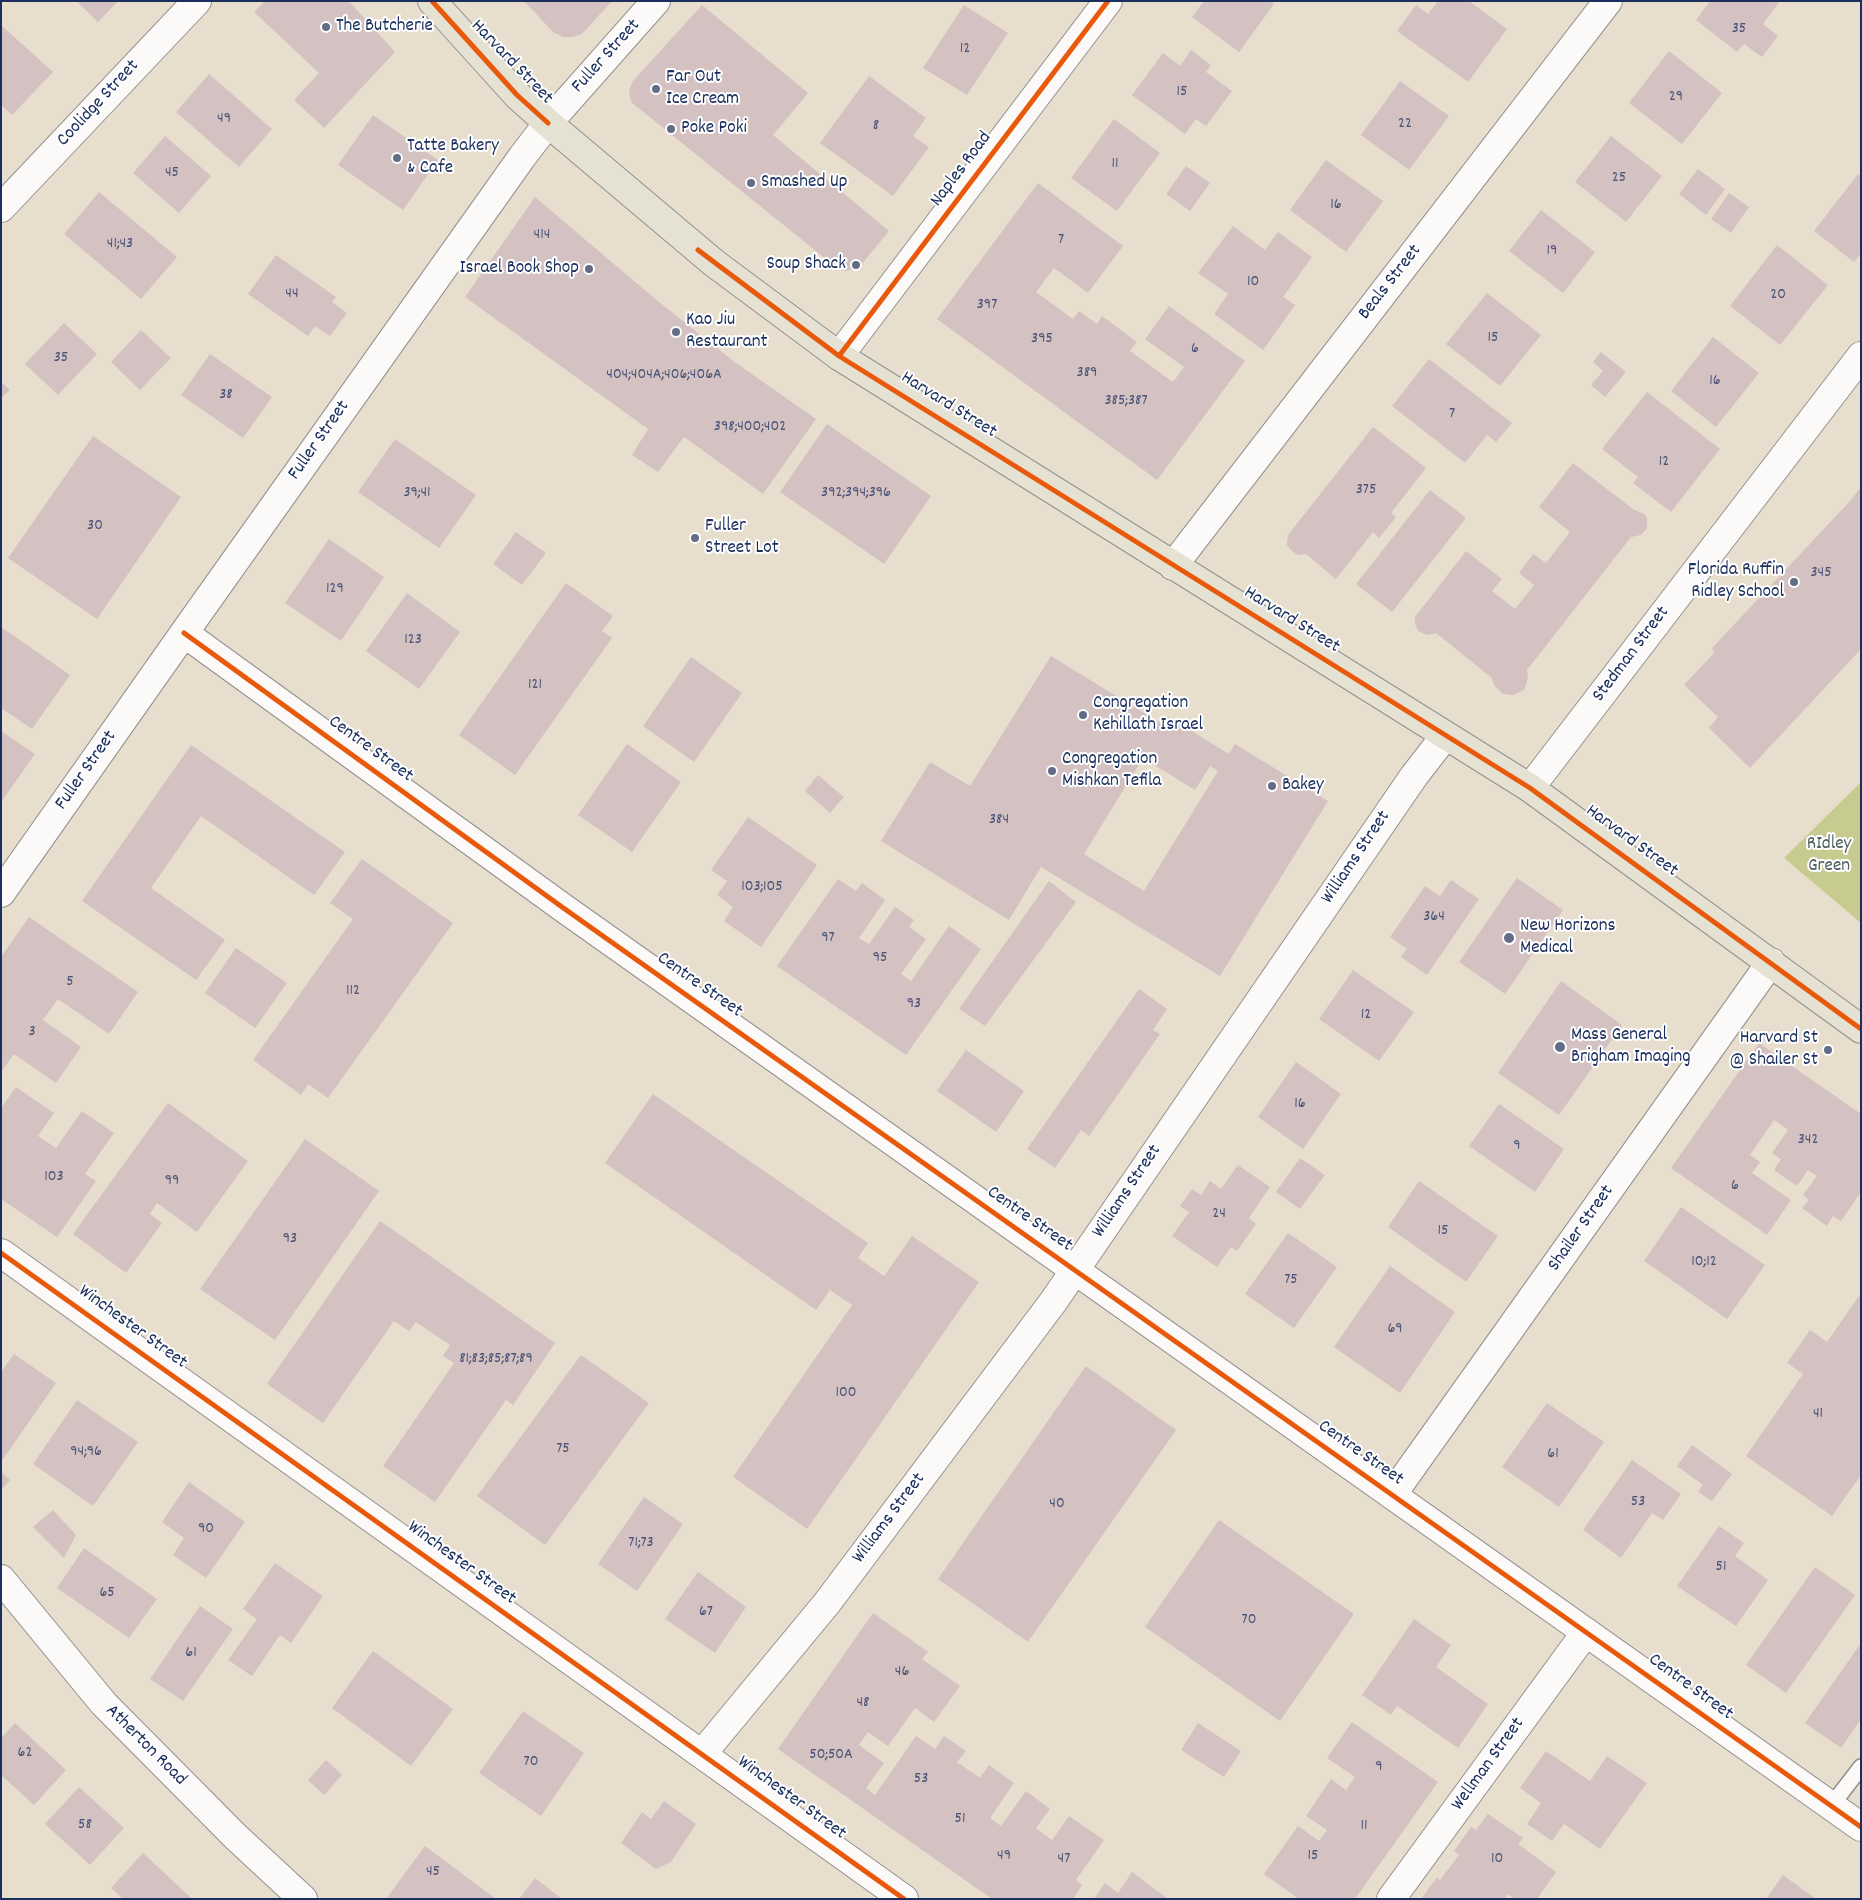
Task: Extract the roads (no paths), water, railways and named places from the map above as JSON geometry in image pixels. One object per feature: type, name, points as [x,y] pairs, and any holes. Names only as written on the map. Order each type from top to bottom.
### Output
[{"type":"main road","name":"Harvard Street","points":[[432,1],[517,95],[548,123],[714,263],[839,356],[1530,788],[1861,1029]]},
{"type":"street","name":"Coolidge Street","points":[[1,208],[197,1]]},
{"type":"street","name":"Fuller Street","points":[[1,893],[522,157],[548,123],[656,1]]},
{"type":"street","name":"Naples Road","points":[[839,356],[1108,1]]},
{"type":"street","name":"Beals Street","points":[[1174,566],[1608,1]]},
{"type":"street","name":"Stedman Street","points":[[1530,788],[1861,356]]},
{"type":"street","name":"Centre Street","points":[[184,633],[562,907],[1861,1827]]},
{"type":"street","name":"Williams Street","points":[[702,1754],[827,1603],[1075,1271],[1414,776],[1445,736]]},
{"type":"street","name":"Shailer Street","points":[[1392,1495],[1771,962]]},
{"type":"street","name":"Winchester Street","points":[[1,1253],[904,1899]]},
{"type":"street","name":"Atherton Road","points":[[1,1579],[104,1704],[236,1837],[303,1899]]},
{"type":"street","name":"Wellman Street","points":[[1392,1899],[1586,1632]]},
{"type":"lane","points":[[1831,1806],[1861,1767]]},
{"type":"place","name":"The Butcherie","points":[[326,27]]},
{"type":"place","name":"Far Out Ice Cream","points":[[656,89]]},
{"type":"place","name":"Poke Poki","points":[[671,129]]},
{"type":"place","name":"Tatte Bakery & Cafe","points":[[397,158]]},
{"type":"place","name":"Smashed Up","points":[[751,183]]},
{"type":"place","name":"Soup Shack","points":[[856,265]]},
{"type":"place","name":"Israel Book Shop","points":[[589,269]]},
{"type":"place","name":"Kao Jiu Restaurant","points":[[676,332]]},
{"type":"place","name":"Fuller Street Lot","points":[[695,538]]},
{"type":"place","name":"Florida Ruffin Ridley School","points":[[1794,582]]},
{"type":"place","name":"Congregation Kehillath Israel","points":[[1083,715]]},
{"type":"place","name":"Congregation Mishkan Tefila","points":[[1052,771]]},
{"type":"place","name":"Bakey","points":[[1272,786]]},
{"type":"place","name":"New Horizons Medical","points":[[1509,938]]},
{"type":"place","name":"Mass General Brigham Imaging","points":[[1560,1047]]},
{"type":"place","name":"Harvard St @ Shailer St","points":[[1828,1050]]},
{"type":"park label","name":"RIdley Green","points":[[1829,856]]}]
